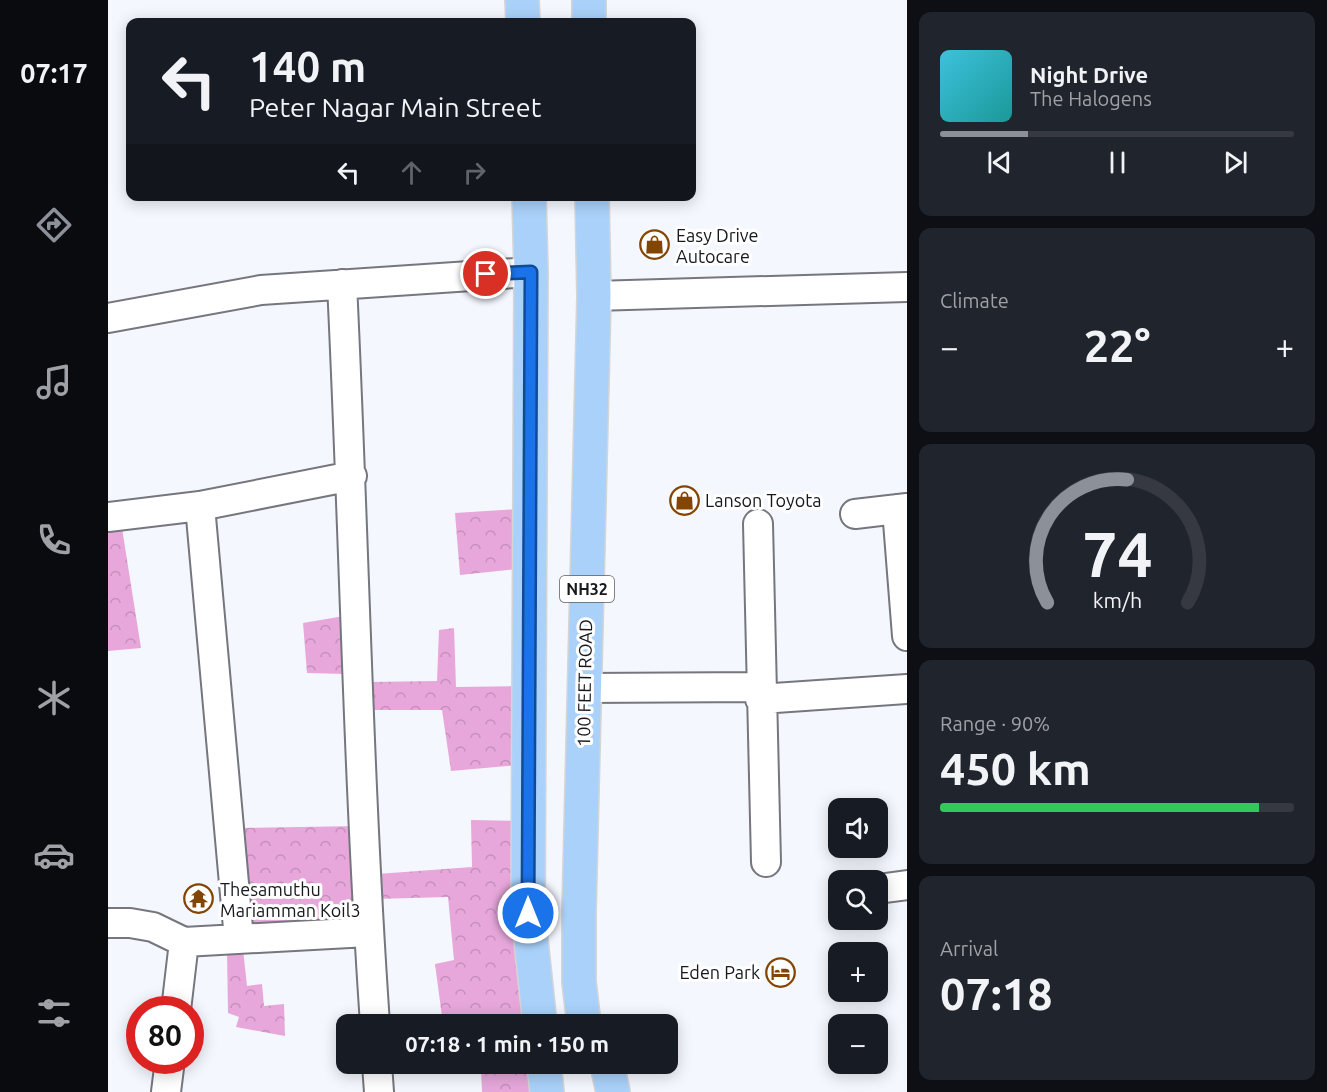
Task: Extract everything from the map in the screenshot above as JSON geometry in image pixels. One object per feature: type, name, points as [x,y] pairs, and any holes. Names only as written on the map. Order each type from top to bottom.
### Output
[{"type":"highway","points":[[522,0],[523,18]]},
{"type":"highway","points":[[589,0],[589,18]]},
{"type":"highway","points":[[529,201],[531,272],[528,913],[539,1014]]},
{"type":"highway","name":"100 FEET ROAD","points":[[583,1014],[579,982],[594,296],[592,201]]},
{"type":"highway","points":[[579,982],[594,1014]]},
{"type":"highway","points":[[545,1074],[547,1092]]},
{"type":"highway","points":[[589,1074],[591,1092]]},
{"type":"highway","points":[[609,1074],[613,1092]]},
{"type":"street","points":[[108,318],[261,290],[531,272]]},
{"type":"street","points":[[342,284],[352,476],[355,654],[368,932],[374,1014]]},
{"type":"street","points":[[594,296],[907,287]]},
{"type":"street","points":[[108,517],[200,506],[352,476]]},
{"type":"street","points":[[200,506],[239,939]]},
{"type":"street","points":[[855,514],[902,509],[907,636]]},
{"type":"street","points":[[758,524],[760,693],[766,862]]},
{"type":"street","points":[[584,688],[760,693],[907,689]]},
{"type":"street","points":[[888,888],[907,885]]},
{"type":"street","points":[[108,923],[130,923],[153,927],[184,942],[368,932]]},
{"type":"street","points":[[178,996],[184,942]]},
{"type":"street","points":[[166,1092],[168,1074]]},
{"type":"street","points":[[378,1074],[379,1092]]},
{"type":"green space","points":[[518,509],[517,569],[460,575],[455,513]]},
{"type":"green space","points":[[121,522],[141,648],[108,651],[108,530]]},
{"type":"green space","points":[[344,616],[346,674],[307,673],[303,623]]},
{"type":"green space","points":[[454,628],[456,687],[520,686],[520,765],[451,771],[442,710],[371,710],[369,682],[437,681],[439,630]]},
{"type":"green space","points":[[471,820],[518,821],[530,1014],[442,1014],[435,964],[454,960],[448,897],[376,899],[377,874],[472,867]]},
{"type":"green space","points":[[359,826],[362,921],[245,928],[236,828]]},
{"type":"green space","points":[[243,949],[247,986],[262,984],[264,1006],[284,1004],[285,1036],[236,1027],[239,1017],[228,1013],[227,951]]},
{"type":"green space","points":[[481,1074],[536,1074],[539,1092],[482,1092]]},
{"type":"place","name":"Easy Drive Autocare","points":[[655,245]]},
{"type":"place","name":"Lanson Toyota","points":[[684,500]]},
{"type":"place","name":"Thesamuthu Mariamman Koil3","points":[[199,899]]},
{"type":"place","name":"Eden Park","points":[[781,972]]},
{"type":"route","points":[[486,274],[531,272],[528,913]]}]
